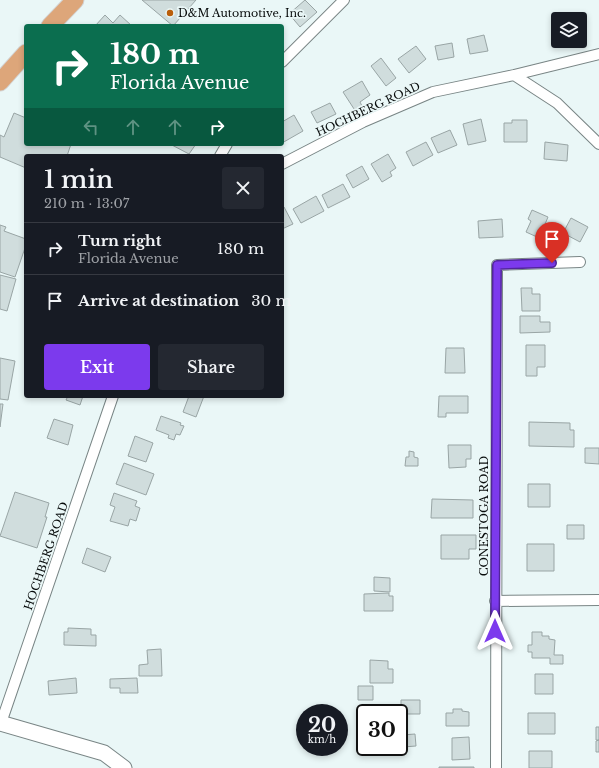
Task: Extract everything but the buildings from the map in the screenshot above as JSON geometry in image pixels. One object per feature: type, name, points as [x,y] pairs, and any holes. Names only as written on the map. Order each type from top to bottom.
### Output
[{"type":"main road","points":[[52,24],[74,0]]},
{"type":"main road","points":[[0,82],[24,55]]},
{"type":"street","points":[[284,60],[344,0]]},
{"type":"street","name":"HOCHBERG ROAD","points":[[284,163],[363,122],[433,92],[514,76],[599,54]]},
{"type":"street","points":[[514,76],[557,103],[599,144]]},
{"type":"street","name":"CONESTOGA ROAD","points":[[496,768],[495,601],[497,265],[580,262]]},
{"type":"street","name":"HOCHBERG ROAD","points":[[1,723],[112,398]]},
{"type":"street","points":[[495,601],[599,600]]},
{"type":"street","points":[[1,723],[104,753],[124,768]]},
{"type":"place","name":"D&M Automotive, Inc.","points":[[170,13]]},
{"type":"route","points":[[495,631],[497,265],[552,263]]}]
